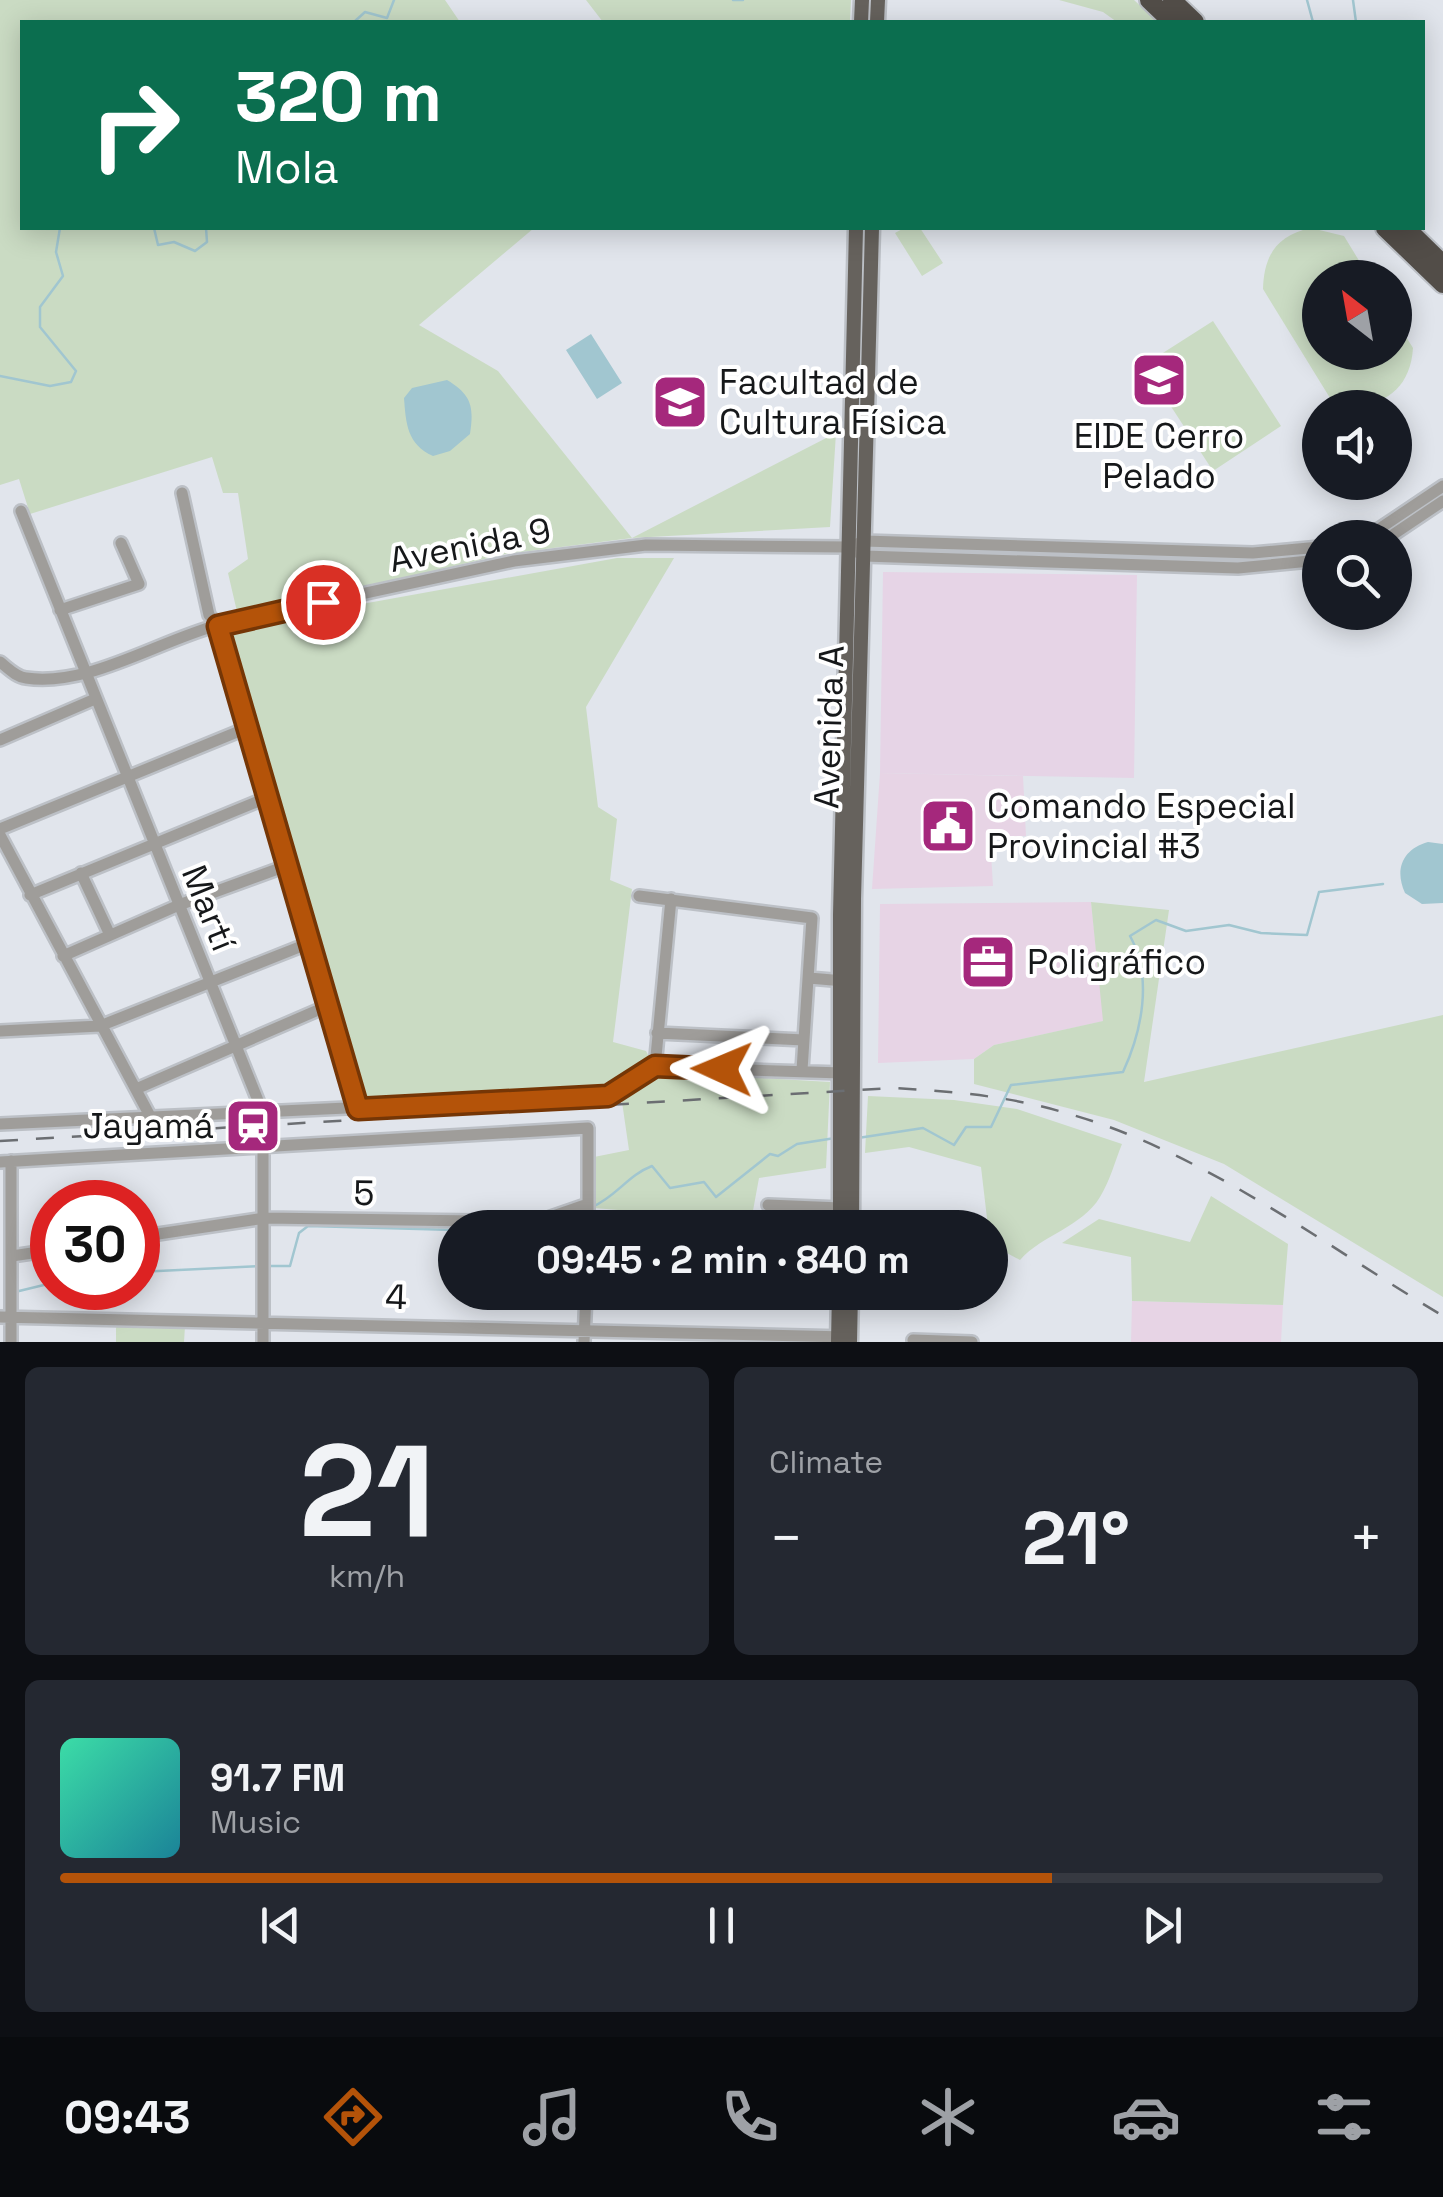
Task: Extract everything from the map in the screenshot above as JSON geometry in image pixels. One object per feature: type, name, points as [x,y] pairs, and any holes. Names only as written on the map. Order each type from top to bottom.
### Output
[{"type":"highway","points":[[1149,0],[1170,20]]},
{"type":"highway","points":[[1172,0],[1193,20]]},
{"type":"highway","points":[[1387,230],[1443,284]]},
{"type":"highway","points":[[1408,230],[1443,264]]},
{"type":"main road","name":"Avenida A","points":[[856,230],[852,391],[859,548]]},
{"type":"main road","name":"Avenida A","points":[[851,1210],[842,1073],[872,230]]},
{"type":"main road","points":[[852,391],[868,380]]},
{"type":"main road","name":"Avenida A","points":[[840,1208],[847,1138],[846,981]]},
{"type":"main road","points":[[841,1310],[844,1339]]},
{"type":"main road","points":[[844,1339],[848,1310]]},
{"type":"street","points":[[1409,520],[1443,486]]},
{"type":"street","points":[[182,493],[209,614],[218,626],[358,1109]]},
{"type":"street","points":[[1397,520],[1443,501]]},
{"type":"street","name":"Martí","points":[[21,511],[263,1113],[263,1342]]},
{"type":"street","points":[[60,610],[138,584],[121,543]]},
{"type":"street","name":"Avenida 9","points":[[0,662],[22,678],[85,677],[177,636],[218,626],[514,561],[646,545],[1253,553],[1302,549]]},
{"type":"street","name":"Avenida 9","points":[[859,548],[1238,568],[1302,562]]},
{"type":"street","points":[[1149,564],[1150,549]]},
{"type":"street","points":[[0,740],[95,699]]},
{"type":"street","points":[[150,1116],[0,832],[246,728]]},
{"type":"street","points":[[30,895],[266,798]]},
{"type":"street","points":[[63,956],[179,905],[286,866]]},
{"type":"street","points":[[82,873],[110,935]]},
{"type":"street","points":[[638,896],[812,918],[802,1070]]},
{"type":"street","points":[[655,1066],[671,899]]},
{"type":"street","points":[[0,1031],[100,1026],[308,944]]},
{"type":"street","points":[[809,978],[846,981]]},
{"type":"street","points":[[136,1090],[326,1008]]},
{"type":"street","points":[[657,1033],[804,1040]]},
{"type":"street","points":[[0,1124],[608,1096],[655,1066],[842,1073]]},
{"type":"street","points":[[11,1342],[6,1317],[12,1293],[12,1256],[6,1162],[588,1128],[588,1210]]},
{"type":"street","points":[[768,1205],[840,1208]]},
{"type":"street","name":"5","points":[[160,1234],[265,1218],[438,1222]]},
{"type":"street","points":[[12,1256],[30,1253]]},
{"type":"street","points":[[585,1336],[586,1310]]},
{"type":"street","name":"4","points":[[6,1317],[264,1321],[585,1336],[844,1339]]},
{"type":"street","points":[[914,1340],[972,1342]]},
{"type":"shaded area","points":[[883,572],[1137,575],[1134,778],[880,773]]},
{"type":"shaded area","points":[[880,773],[1023,776],[1026,836],[990,838],[993,886],[872,889]]},
{"type":"shaded area","name":"Poligráfico","points":[[1091,902],[1104,1021],[994,1045],[974,1059],[878,1063],[880,904]]},
{"type":"shaded area","points":[[1132,1301],[1283,1305],[1281,1342],[1131,1342]]},
{"type":"green space","points":[[0,0],[445,0],[459,20],[20,20],[20,230],[532,230],[419,325],[498,371],[632,538],[506,554],[238,616],[228,573],[248,559],[238,493],[223,493],[212,457],[30,514],[19,479],[0,485]]},
{"type":"green space","points":[[586,0],[851,0],[850,20],[601,20]]},
{"type":"green space","points":[[1059,0],[1134,0],[1156,20],[1114,20],[1103,12]]},
{"type":"green space","points":[[921,230],[943,263],[922,276],[895,233]]},
{"type":"green space","points":[[1303,230],[1319,230],[1344,236],[1359,260],[1302,260],[1302,352],[1263,289],[1270,257],[1289,236]]},
{"type":"green space","points":[[1213,321],[1281,426],[1213,471],[1144,365]]},
{"type":"green space","points":[[1313,370],[1408,370],[1396,390],[1325,390]]},
{"type":"green space","points":[[836,433],[830,527],[632,538]]},
{"type":"green space","points":[[617,558],[674,558],[586,707],[598,807],[617,819],[610,880],[632,889],[613,1042],[646,1051],[657,1072],[830,1082],[826,1168],[759,1178],[753,1210],[594,1208],[594,1157],[629,1150],[621,1095],[365,1109],[223,629]]},
{"type":"green space","points":[[1091,902],[1169,910],[1144,1082],[1443,1015],[1443,1297],[1224,1164],[1114,1120],[974,1084],[974,1059],[994,1045],[1103,1021]]},
{"type":"green space","points":[[868,1096],[954,1100],[1017,1109],[1122,1144],[1107,1184],[1092,1207],[1020,1260],[1008,1254],[1008,1210],[986,1210],[981,1167],[909,1147],[865,1153]]},
{"type":"green space","points":[[1211,1196],[1288,1244],[1283,1305],[1132,1301],[1131,1257],[1062,1243],[1099,1219],[1190,1242]]},
{"type":"green space","points":[[116,1326],[185,1326],[184,1342],[116,1342]]},
{"type":"water","points":[[591,334],[622,383],[597,399],[566,350]]},
{"type":"water","points":[[447,380],[469,402],[470,434],[450,451],[433,456],[413,439],[404,398],[412,388]]},
{"type":"water","points":[[1428,842],[1443,844],[1443,903],[1422,904],[1405,893],[1400,876],[1407,855]]},
{"type":"waterway","points":[[356,20],[365,12],[387,18],[394,0]]},
{"type":"waterway","points":[[733,0],[743,0]]},
{"type":"waterway","points":[[1307,0],[1312,20]]},
{"type":"waterway","points":[[1353,0],[1356,20]]},
{"type":"waterway","points":[[0,376],[50,386],[71,382],[76,371],[40,327],[40,307],[63,276],[56,252],[60,230]]},
{"type":"waterway","points":[[154,230],[158,245],[174,242],[195,251],[207,242],[206,230]]},
{"type":"waterway","points":[[858,1138],[923,1128],[954,1145],[966,1127],[991,1127],[1011,1085],[1123,1072],[1140,1022],[1143,986],[1130,936],[1156,920],[1186,931],[1229,925],[1261,933],[1307,935],[1319,892],[1383,884]]},
{"type":"waterway","points":[[592,1207],[652,1166],[670,1188],[704,1182],[716,1197],[770,1154],[778,1156],[797,1144],[835,1138]]},
{"type":"waterway","points":[[269,1266],[290,1266],[299,1233],[308,1226],[438,1230]]},
{"type":"waterway","points":[[160,1271],[261,1266]]},
{"type":"waterway","points":[[15,1292],[30,1288]]},
{"type":"railway","points":[[0,1141],[892,1088],[980,1095],[1066,1113],[1165,1151],[1260,1202],[1443,1316]]},
{"type":"place","name":"EIDE Cerro Pelado","points":[[1159,380]]},
{"type":"place","name":"Facultad de Cultura Física","points":[[680,402]]},
{"type":"place","name":"Comando Especial Provincial #3","points":[[948,826]]},
{"type":"place","name":"Poligráfico","points":[[988,962]]},
{"type":"place","name":"Jayamá","points":[[253,1126]]},
{"type":"route","points":[[323,602],[218,626],[358,1109],[608,1096],[655,1066],[722,1069]]}]
